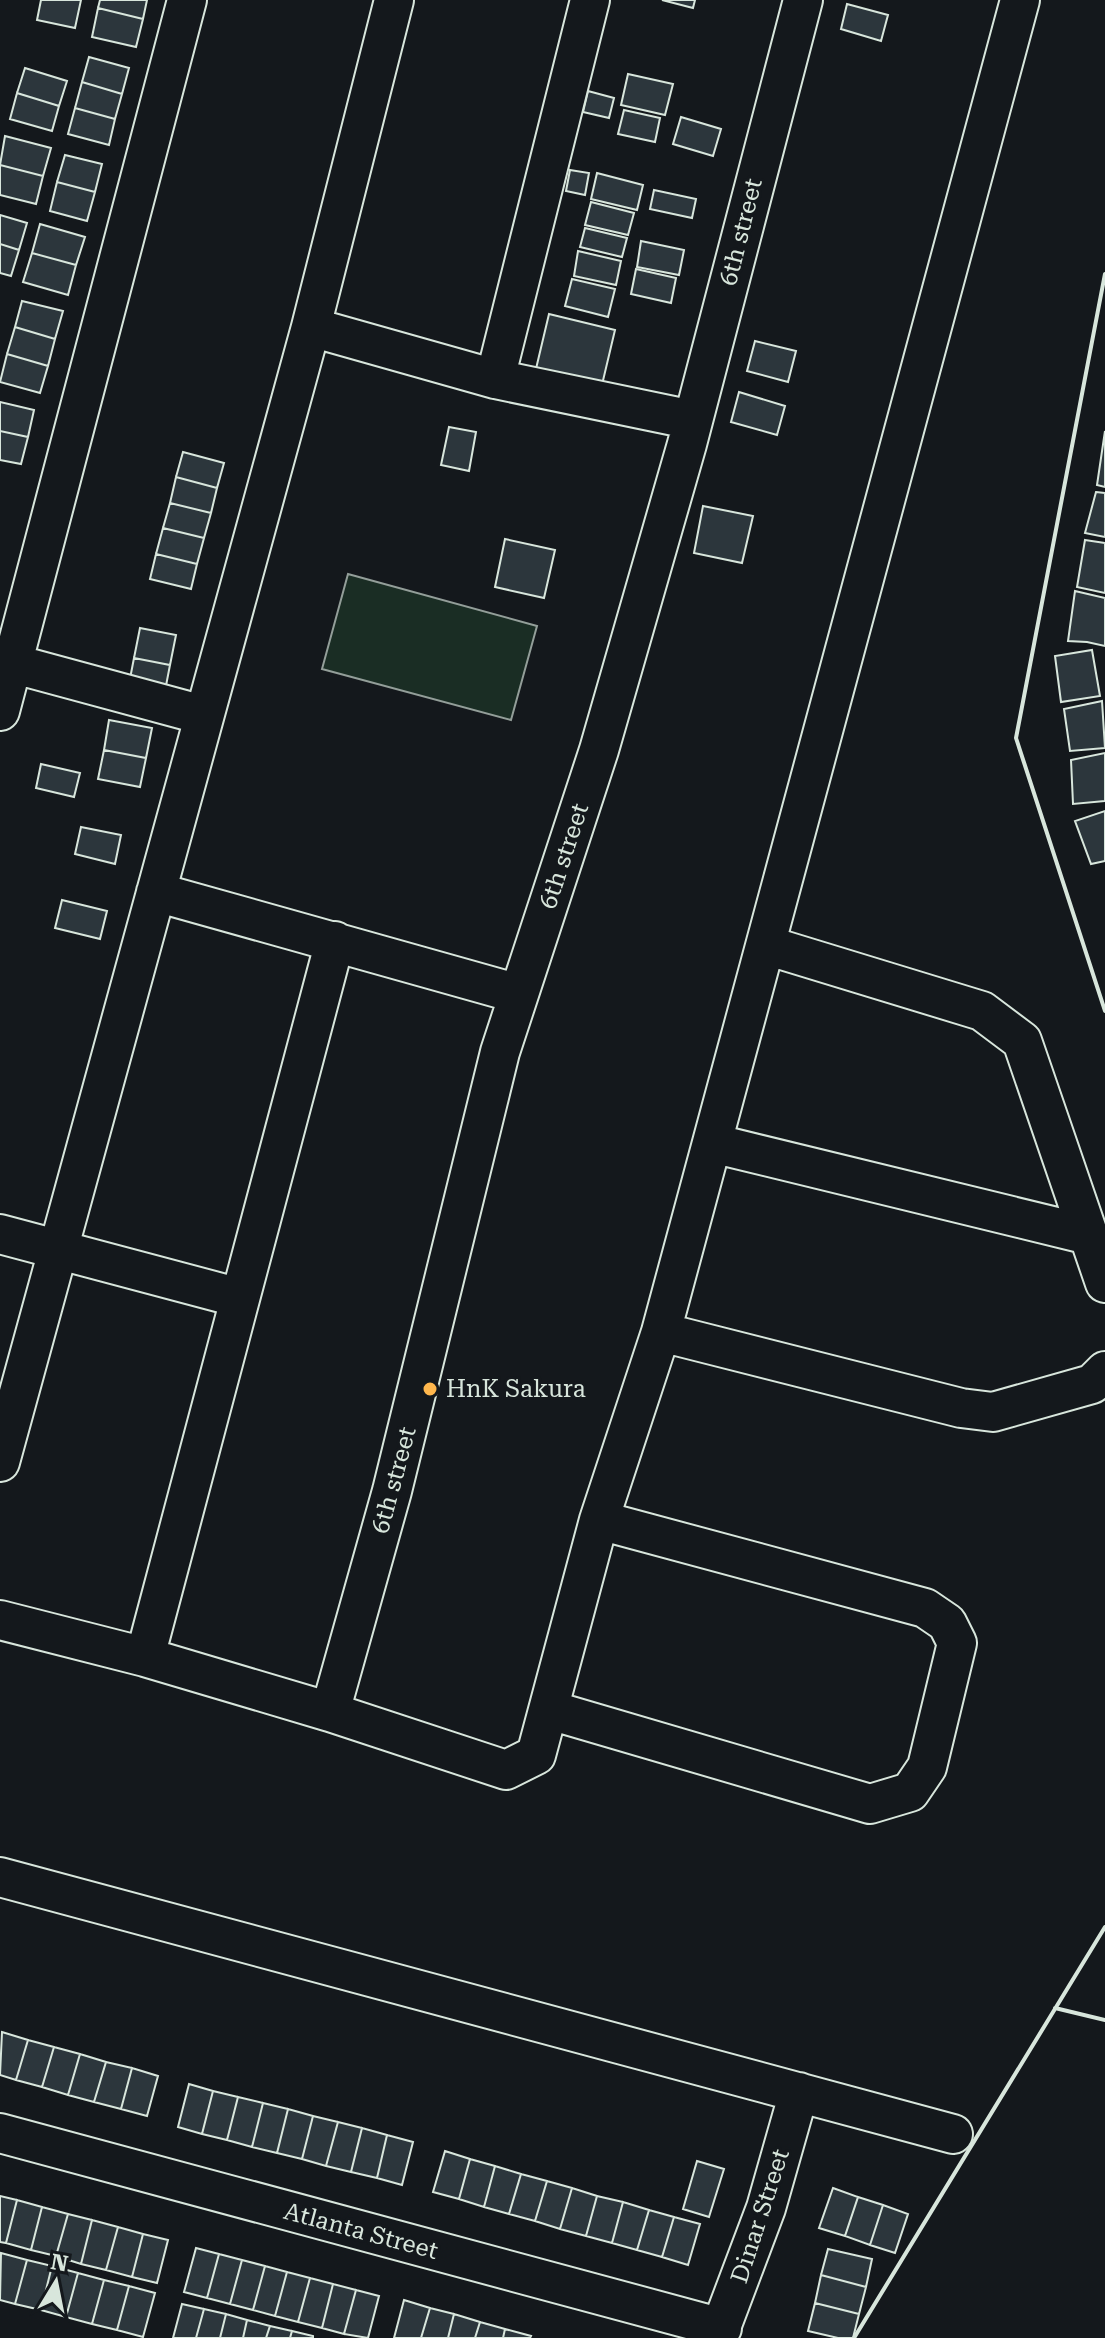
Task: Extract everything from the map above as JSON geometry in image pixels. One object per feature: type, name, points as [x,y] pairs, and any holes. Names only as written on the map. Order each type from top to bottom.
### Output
[{"type":"street","points":[[0,711],[6,662],[187,0]]},
{"type":"street","points":[[0,1462],[311,327],[394,0]]},
{"type":"street","points":[[495,379],[590,0]]},
{"type":"street","name":"6th street","points":[[330,1712],[392,1491],[500,1052],[599,750],[693,420],[803,0]]},
{"type":"street","points":[[0,1620],[145,1657],[330,1712],[506,1770],[536,1755],[599,1520],[661,1332],[1020,0]]},
{"type":"street","points":[[311,327],[495,379],[693,420]]},
{"type":"street","points":[[6,662],[203,715]]},
{"type":"street","points":[[156,892],[519,994]]},
{"type":"street","points":[[145,1657],[335,941]]},
{"type":"street","points":[[766,945],[982,1011],[1022,1041],[1105,1283]]},
{"type":"street","points":[[712,1143],[1089,1235]]},
{"type":"street","points":[[0,1234],[240,1298]]},
{"type":"street","points":[[661,1332],[961,1408],[993,1412],[1092,1384],[1105,1371]]},
{"type":"street","points":[[550,1710],[870,1804],[910,1792],[927,1767],[957,1643],[947,1623],[925,1608],[599,1520]]},
{"type":"street","points":[[0,1877],[953,2134]]},
{"type":"street","name":"Dinar Street","points":[[719,2333],[766,2208],[799,2092]]},
{"type":"street","name":"Atlanta Street","points":[[0,2133],[719,2333]]},
{"type":"green space","points":[[348,574],[537,626],[511,720],[322,669]]},
{"type":"building","points":[[41,0],[81,0],[75,28],[37,20]]},
{"type":"building","points":[[100,0],[147,0],[143,19],[98,8]]},
{"type":"building","points":[[662,0],[695,0],[693,8]]},
{"type":"building","points":[[847,4],[888,15],[881,41],[841,29]]},
{"type":"building","points":[[98,8],[143,19],[136,47],[92,37]]},
{"type":"building","points":[[89,57],[129,68],[122,94],[82,82]]},
{"type":"building","points":[[25,68],[67,81],[59,106],[17,93]]},
{"type":"building","points":[[628,74],[673,84],[665,115],[621,105]]},
{"type":"building","points":[[82,82],[122,94],[115,119],[75,108]]},
{"type":"building","points":[[588,91],[614,98],[609,118],[583,112]]},
{"type":"building","points":[[17,93],[59,106],[52,131],[10,119]]},
{"type":"building","points":[[75,108],[115,119],[109,145],[68,134]]},
{"type":"building","points":[[624,110],[660,118],[655,142],[618,134]]},
{"type":"building","points":[[681,117],[721,129],[713,156],[673,144]]},
{"type":"building","points":[[5,136],[51,148],[43,176],[0,165]]},
{"type":"building","points":[[65,155],[102,164],[95,192],[57,182]]},
{"type":"building","points":[[0,165],[43,176],[36,204],[0,195]]},
{"type":"building","points":[[570,170],[589,173],[585,195],[566,191]]},
{"type":"building","points":[[597,173],[643,185],[637,210],[591,199]]},
{"type":"building","points":[[57,182],[95,192],[87,221],[50,211]]},
{"type":"building","points":[[654,190],[696,199],[692,218],[650,209]]},
{"type":"building","points":[[591,202],[634,213],[628,235],[585,225]]},
{"type":"building","points":[[0,215],[27,223],[19,250],[0,244]]},
{"type":"building","points":[[40,224],[85,237],[76,265],[32,253]]},
{"type":"building","points":[[585,228],[627,238],[622,257],[580,247]]},
{"type":"building","points":[[641,241],[684,250],[679,275],[637,267]]},
{"type":"building","points":[[0,244],[19,250],[11,276],[0,273]]},
{"type":"building","points":[[578,251],[621,261],[616,285],[574,276]]},
{"type":"building","points":[[32,253],[76,265],[68,295],[23,282]]},
{"type":"building","points":[[636,269],[676,278],[671,303],[631,294]]},
{"type":"building","points":[[572,279],[615,289],[608,317],[565,306]]},
{"type":"building","points":[[22,301],[63,311],[55,339],[15,327]]},
{"type":"building","points":[[549,314],[615,330],[601,389],[535,373]]},
{"type":"building","points":[[15,327],[55,339],[48,366],[7,354]]},
{"type":"building","points":[[755,341],[796,351],[788,382],[747,371]]},
{"type":"building","points":[[7,354],[48,366],[40,393],[0,382]]},
{"type":"building","points":[[739,392],[785,406],[777,435],[731,422]]},
{"type":"building","points":[[0,402],[34,410],[28,437],[0,431]]},
{"type":"building","points":[[449,427],[476,432],[469,471],[441,465]]},
{"type":"building","points":[[0,431],[28,437],[21,464],[0,460]]},
{"type":"building","points":[[1105,431],[1105,487],[1097,485]]},
{"type":"building","points":[[183,452],[224,463],[217,488],[176,477]]},
{"type":"building","points":[[176,477],[217,488],[211,513],[170,503]]},
{"type":"building","points":[[1096,492],[1105,493],[1105,537],[1085,533]]},
{"type":"building","points":[[170,503],[211,513],[204,538],[163,528]]},
{"type":"building","points":[[703,506],[753,516],[742,563],[694,553]]},
{"type":"building","points":[[163,528],[204,538],[197,564],[156,554]]},
{"type":"building","points":[[505,539],[555,550],[544,598],[495,587]]},
{"type":"building","points":[[1085,540],[1105,543],[1105,593],[1077,587]]},
{"type":"building","points":[[156,554],[197,564],[191,589],[150,579]]},
{"type":"building","points":[[1075,591],[1105,598],[1105,646],[1068,641]]},
{"type":"building","points":[[140,628],[176,635],[170,665],[134,658]]},
{"type":"building","points":[[1092,650],[1100,696],[1061,702],[1055,656]]},
{"type":"building","points":[[134,658],[170,665],[164,696],[128,689]]},
{"type":"building","points":[[1102,701],[1105,748],[1070,751],[1064,709]]},
{"type":"building","points":[[109,720],[152,728],[146,758],[104,750]]},
{"type":"building","points":[[104,750],[146,758],[140,787],[98,779]]},
{"type":"building","points":[[1105,753],[1105,801],[1073,804],[1071,760]]},
{"type":"building","points":[[41,764],[80,773],[74,797],[36,788]]},
{"type":"building","points":[[1105,811],[1105,861],[1091,864],[1075,821]]},
{"type":"building","points":[[81,827],[121,835],[115,864],[75,854]]},
{"type":"building","points":[[62,900],[107,911],[100,939],[55,928]]},
{"type":"building","points":[[2,2032],[28,2040],[16,2080],[0,2075]]},
{"type":"building","points":[[28,2040],[54,2047],[42,2087],[16,2080]]},
{"type":"building","points":[[54,2047],[80,2054],[68,2095],[42,2087]]},
{"type":"building","points":[[80,2054],[106,2062],[94,2102],[68,2095]]},
{"type":"building","points":[[106,2062],[132,2068],[121,2109],[94,2102]]},
{"type":"building","points":[[132,2068],[158,2076],[147,2116],[121,2109]]},
{"type":"building","points":[[189,2084],[213,2091],[202,2134],[178,2127]]},
{"type":"building","points":[[213,2091],[238,2097],[227,2140],[202,2134]]},
{"type":"building","points":[[238,2097],[263,2103],[252,2147],[227,2140]]},
{"type":"building","points":[[263,2103],[288,2109],[277,2153],[252,2147]]},
{"type":"building","points":[[288,2109],[313,2116],[302,2159],[277,2153]]},
{"type":"building","points":[[313,2116],[338,2122],[326,2166],[302,2159]]},
{"type":"building","points":[[338,2122],[362,2128],[351,2172],[326,2166]]},
{"type":"building","points":[[362,2128],[387,2135],[377,2178],[351,2172]]},
{"type":"building","points":[[387,2135],[413,2142],[402,2185],[377,2178]]},
{"type":"building","points":[[445,2151],[470,2159],[459,2199],[433,2192]]},
{"type":"building","points":[[470,2159],[495,2166],[484,2207],[459,2199]]},
{"type":"building","points":[[697,2161],[724,2169],[709,2217],[683,2209]]},
{"type":"building","points":[[495,2166],[521,2174],[509,2214],[484,2207]]},
{"type":"building","points":[[521,2174],[547,2181],[535,2221],[509,2214]]},
{"type":"building","points":[[547,2181],[572,2188],[560,2229],[535,2221]]},
{"type":"building","points":[[572,2188],[597,2196],[586,2236],[560,2229]]},
{"type":"building","points":[[833,2188],[858,2197],[845,2236],[819,2228]]},
{"type":"building","points":[[0,2196],[17,2200],[6,2243],[0,2242]]},
{"type":"building","points":[[597,2196],[623,2202],[612,2243],[586,2236]]},
{"type":"building","points":[[858,2197],[883,2205],[870,2245],[845,2236]]},
{"type":"building","points":[[17,2200],[42,2207],[31,2250],[6,2243]]},
{"type":"building","points":[[623,2202],[649,2210],[637,2250],[612,2243]]},
{"type":"building","points":[[883,2205],[908,2214],[895,2253],[870,2245]]},
{"type":"building","points":[[42,2207],[68,2214],[56,2256],[31,2250]]},
{"type":"building","points":[[649,2210],[674,2217],[662,2257],[637,2250]]},
{"type":"building","points":[[68,2214],[92,2220],[81,2264],[56,2256]]},
{"type":"building","points":[[674,2217],[700,2224],[688,2265],[662,2257]]},
{"type":"building","points":[[92,2220],[118,2227],[106,2270],[81,2264]]},
{"type":"building","points":[[118,2227],[143,2234],[132,2277],[106,2270]]},
{"type":"building","points":[[143,2234],[168,2240],[157,2283],[132,2277]]},
{"type":"building","points":[[196,2248],[219,2254],[207,2298],[184,2292]]},
{"type":"building","points":[[828,2249],[872,2259],[866,2287],[821,2275]]},
{"type":"building","points":[[1,2253],[27,2260],[15,2304],[0,2300]]},
{"type":"building","points":[[219,2254],[242,2260],[230,2304],[207,2298]]},
{"type":"building","points":[[27,2260],[52,2266],[41,2310],[15,2304]]},
{"type":"building","points":[[242,2260],[265,2266],[253,2310],[230,2304]]},
{"type":"building","points":[[52,2266],[78,2273],[66,2317],[41,2310]]},
{"type":"building","points":[[265,2266],[287,2272],[275,2316],[253,2310]]},
{"type":"building","points":[[287,2272],[310,2278],[298,2322],[275,2316]]},
{"type":"building","points":[[78,2273],[104,2280],[92,2324],[66,2317]]},
{"type":"building","points":[[821,2275],[866,2287],[859,2314],[815,2303]]},
{"type":"building","points":[[310,2278],[333,2284],[322,2328],[298,2322]]},
{"type":"building","points":[[104,2280],[129,2286],[117,2330],[92,2324]]},
{"type":"building","points":[[333,2284],[356,2290],[344,2334],[322,2328]]},
{"type":"building","points":[[129,2286],[155,2293],[143,2337],[117,2330]]},
{"type":"building","points":[[356,2290],[379,2296],[368,2338],[344,2334]]},
{"type":"building","points":[[404,2300],[430,2308],[421,2338],[394,2338]]},
{"type":"building","points":[[815,2303],[859,2314],[853,2338],[808,2331]]},
{"type":"building","points":[[182,2304],[204,2309],[196,2338],[173,2338]]},
{"type":"building","points":[[430,2308],[454,2314],[448,2338],[421,2338]]},
{"type":"building","points":[[204,2309],[226,2314],[220,2338],[196,2338]]},
{"type":"building","points":[[226,2314],[247,2320],[243,2338],[220,2338]]},
{"type":"building","points":[[454,2314],[480,2322],[475,2338],[448,2338]]},
{"type":"building","points":[[247,2320],[270,2326],[266,2338],[243,2338]]},
{"type":"building","points":[[480,2322],[505,2329],[503,2338],[475,2338]]},
{"type":"building","points":[[270,2326],[292,2331],[290,2338],[266,2338]]},
{"type":"building","points":[[505,2329],[531,2336],[503,2338]]},
{"type":"building","points":[[292,2331],[313,2336],[313,2338],[290,2338]]},
{"type":"wall","points":[[1105,274],[1016,738],[1105,1011]]},
{"type":"wall","points":[[854,2338],[1105,1927]]},
{"type":"wall","points":[[1055,2008],[1105,2020]]},
{"type":"place","name":"HnK Sakura","points":[[430,1389]]}]
